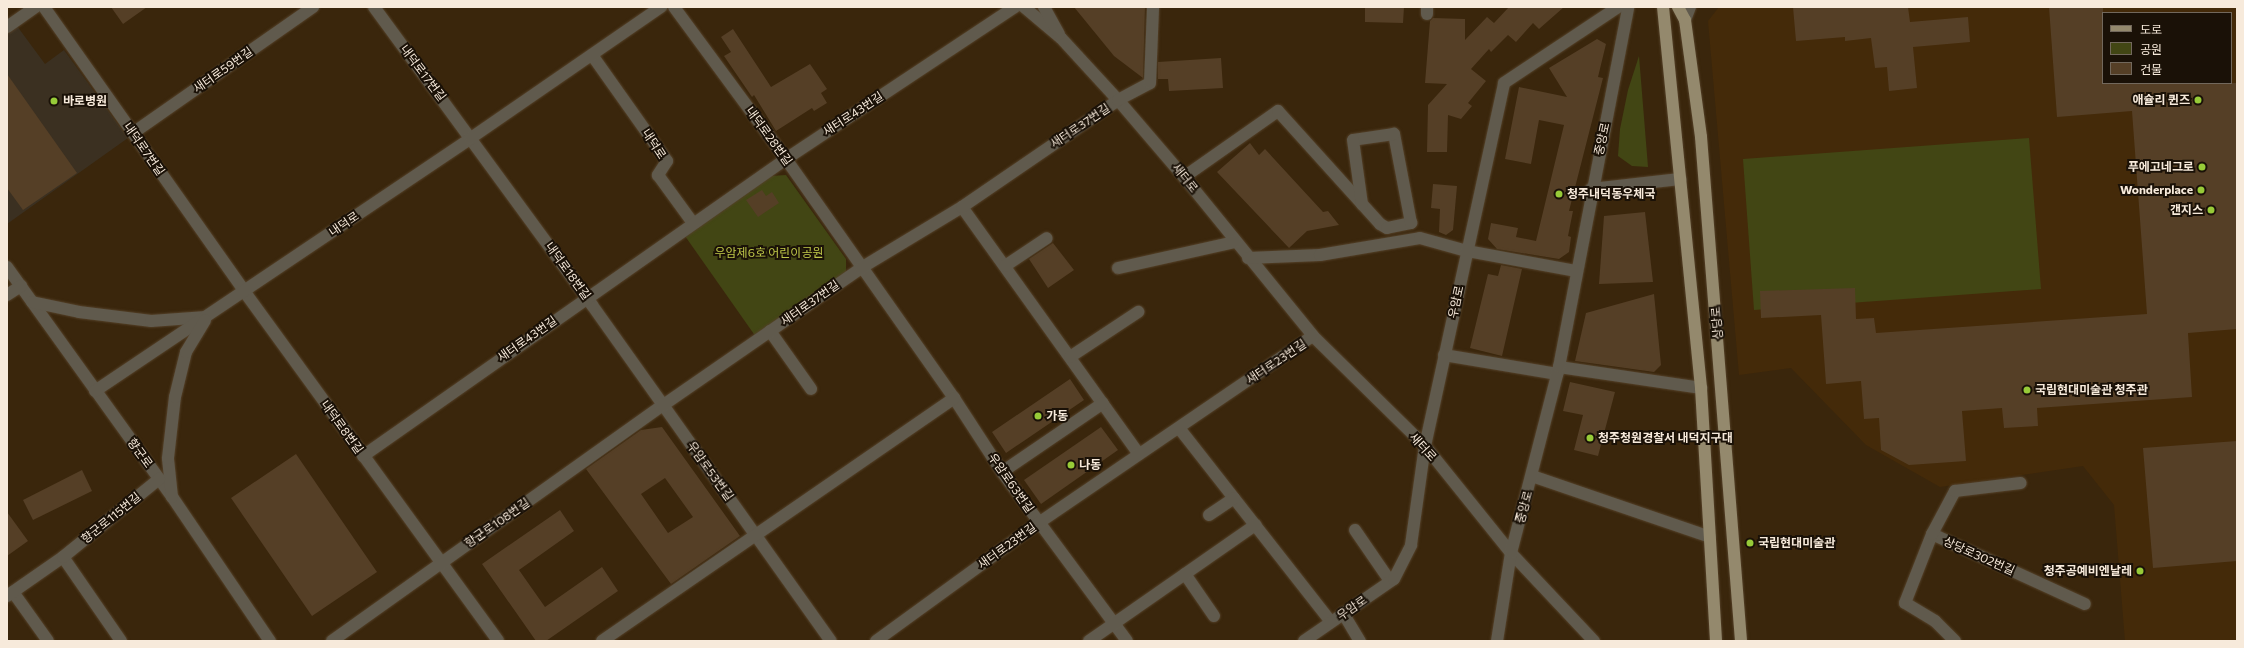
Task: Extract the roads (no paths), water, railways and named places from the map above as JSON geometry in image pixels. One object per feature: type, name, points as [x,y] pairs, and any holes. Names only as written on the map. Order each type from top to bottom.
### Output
[{"type":"main road","name":"상당로","points":[[1663,7],[1701,388],[1716,641]]},
{"type":"main road","name":"상당로","points":[[1678,7],[1685,20],[1702,153],[1741,641]]},
{"type":"street","points":[[7,27],[36,7]]},
{"type":"street","name":"내덕로7번길","points":[[44,7],[244,291]]},
{"type":"street","name":"새터로59번길","points":[[132,134],[313,7]]},
{"type":"street","name":"내덕로17번길","points":[[374,7],[472,138]]},
{"type":"street","name":"내덕로","points":[[95,390],[207,317],[472,138],[661,7]]},
{"type":"street","name":"내덕로28번길","points":[[674,7],[786,159],[861,268]]},
{"type":"street","name":"새터로43번길","points":[[363,456],[693,223],[786,159],[1015,7]]},
{"type":"street","points":[[1024,7],[1061,38]]},
{"type":"street","points":[[1044,7],[1061,38]]},
{"type":"street","points":[[1118,100],[1150,83],[1153,7]]},
{"type":"street","name":"우암로","points":[[1304,641],[1394,579],[1410,545],[1425,446],[1504,83],[1618,7]]},
{"type":"street","name":"중앙로","points":[[1497,641],[1511,553],[1558,370],[1591,189],[1621,51],[1628,7]]},
{"type":"street","points":[[1685,20],[1690,7]]},
{"type":"street","name":"새터로","points":[[1061,38],[1118,100],[1184,177],[1235,242],[1313,336],[1425,446],[1511,553],[1594,641]]},
{"type":"street","name":"내덕로","points":[[592,55],[667,161],[658,175],[693,223]]},
{"type":"street","name":"새터로37번길","points":[[662,406],[861,268],[962,207],[1118,100]]},
{"type":"street","points":[[1184,177],[1278,111],[1362,204],[1387,228],[1411,223],[1394,134],[1353,140],[1362,204]]},
{"type":"street","name":"내덕로18번길","points":[[472,138],[587,297],[662,406]]},
{"type":"street","points":[[1591,189],[1680,179]]},
{"type":"street","points":[[962,207],[1139,454]]},
{"type":"street","points":[[1005,266],[1047,238]]},
{"type":"street","points":[[1248,258],[1320,255],[1420,238],[1467,251],[1576,271]]},
{"type":"street","points":[[1118,268],[1235,242]]},
{"type":"street","name":"향군로","points":[[7,266],[172,498],[270,641]]},
{"type":"street","name":"우암로63번길","points":[[861,268],[954,398],[1002,472],[1127,641]]},
{"type":"street","points":[[7,295],[21,286]]},
{"type":"street","name":"내덕로8번길","points":[[244,291],[498,641]]},
{"type":"street","points":[[32,302],[79,312],[151,321],[207,317]]},
{"type":"street","points":[[1070,357],[1138,312]]},
{"type":"street","points":[[172,498],[168,458],[175,397],[186,352],[207,317]]},
{"type":"street","points":[[770,331],[811,389]]},
{"type":"street","name":"새터로23번길","points":[[876,641],[1040,522],[1313,336]]},
{"type":"street","points":[[1444,355],[1701,388]]},
{"type":"street","points":[[602,641],[758,536],[954,398]]},
{"type":"street","points":[[1002,472],[1103,403]]},
{"type":"street","name":"우암로53번길","points":[[662,406],[758,536],[831,641]]},
{"type":"street","name":"향군로108번길","points":[[332,641],[662,406]]},
{"type":"street","points":[[1089,641],[1255,525],[1179,428]]},
{"type":"street","points":[[1532,476],[1710,537]]},
{"type":"street","name":"향군로115번길","points":[[48,641],[10,594],[63,557],[158,479]]},
{"type":"street","points":[[1932,534],[1954,491],[2021,483]]},
{"type":"street","points":[[1209,515],[1234,498]]},
{"type":"street","name":"우암로","points":[[1255,525],[1331,622]]},
{"type":"street","points":[[1355,530],[1390,581]]},
{"type":"street","name":"상당로302번길","points":[[1955,641],[1935,621],[1905,602],[1932,534],[2085,604]]},
{"type":"street","points":[[63,557],[121,641]]},
{"type":"street","points":[[1185,574],[1214,616]]},
{"type":"street","points":[[1343,613],[1360,641]]},
{"type":"place","name":"애슐리 퀸즈","points":[[2198,100]]},
{"type":"place","name":"바로병원","points":[[54,101]]},
{"type":"place","name":"푸에고네그로","points":[[2202,167]]},
{"type":"place","name":"Wonderplace","points":[[2201,190]]},
{"type":"place","name":"청주내덕동우체국","points":[[1559,194]]},
{"type":"place","name":"갠지스","points":[[2211,210]]},
{"type":"place","name":"국립현대미술관 청주관","points":[[2027,390]]},
{"type":"place","name":"가동","points":[[1038,416]]},
{"type":"place","name":"청주청원경찰서 내덕지구대","points":[[1590,438]]},
{"type":"place","name":"나동","points":[[1071,465]]},
{"type":"place","name":"국립현대미술관","points":[[1750,543]]},
{"type":"place","name":"청주공예비엔날레","points":[[2140,571]]},
{"type":"park label","name":"우암제6호 어린이공원","points":[[769,253]]}]
